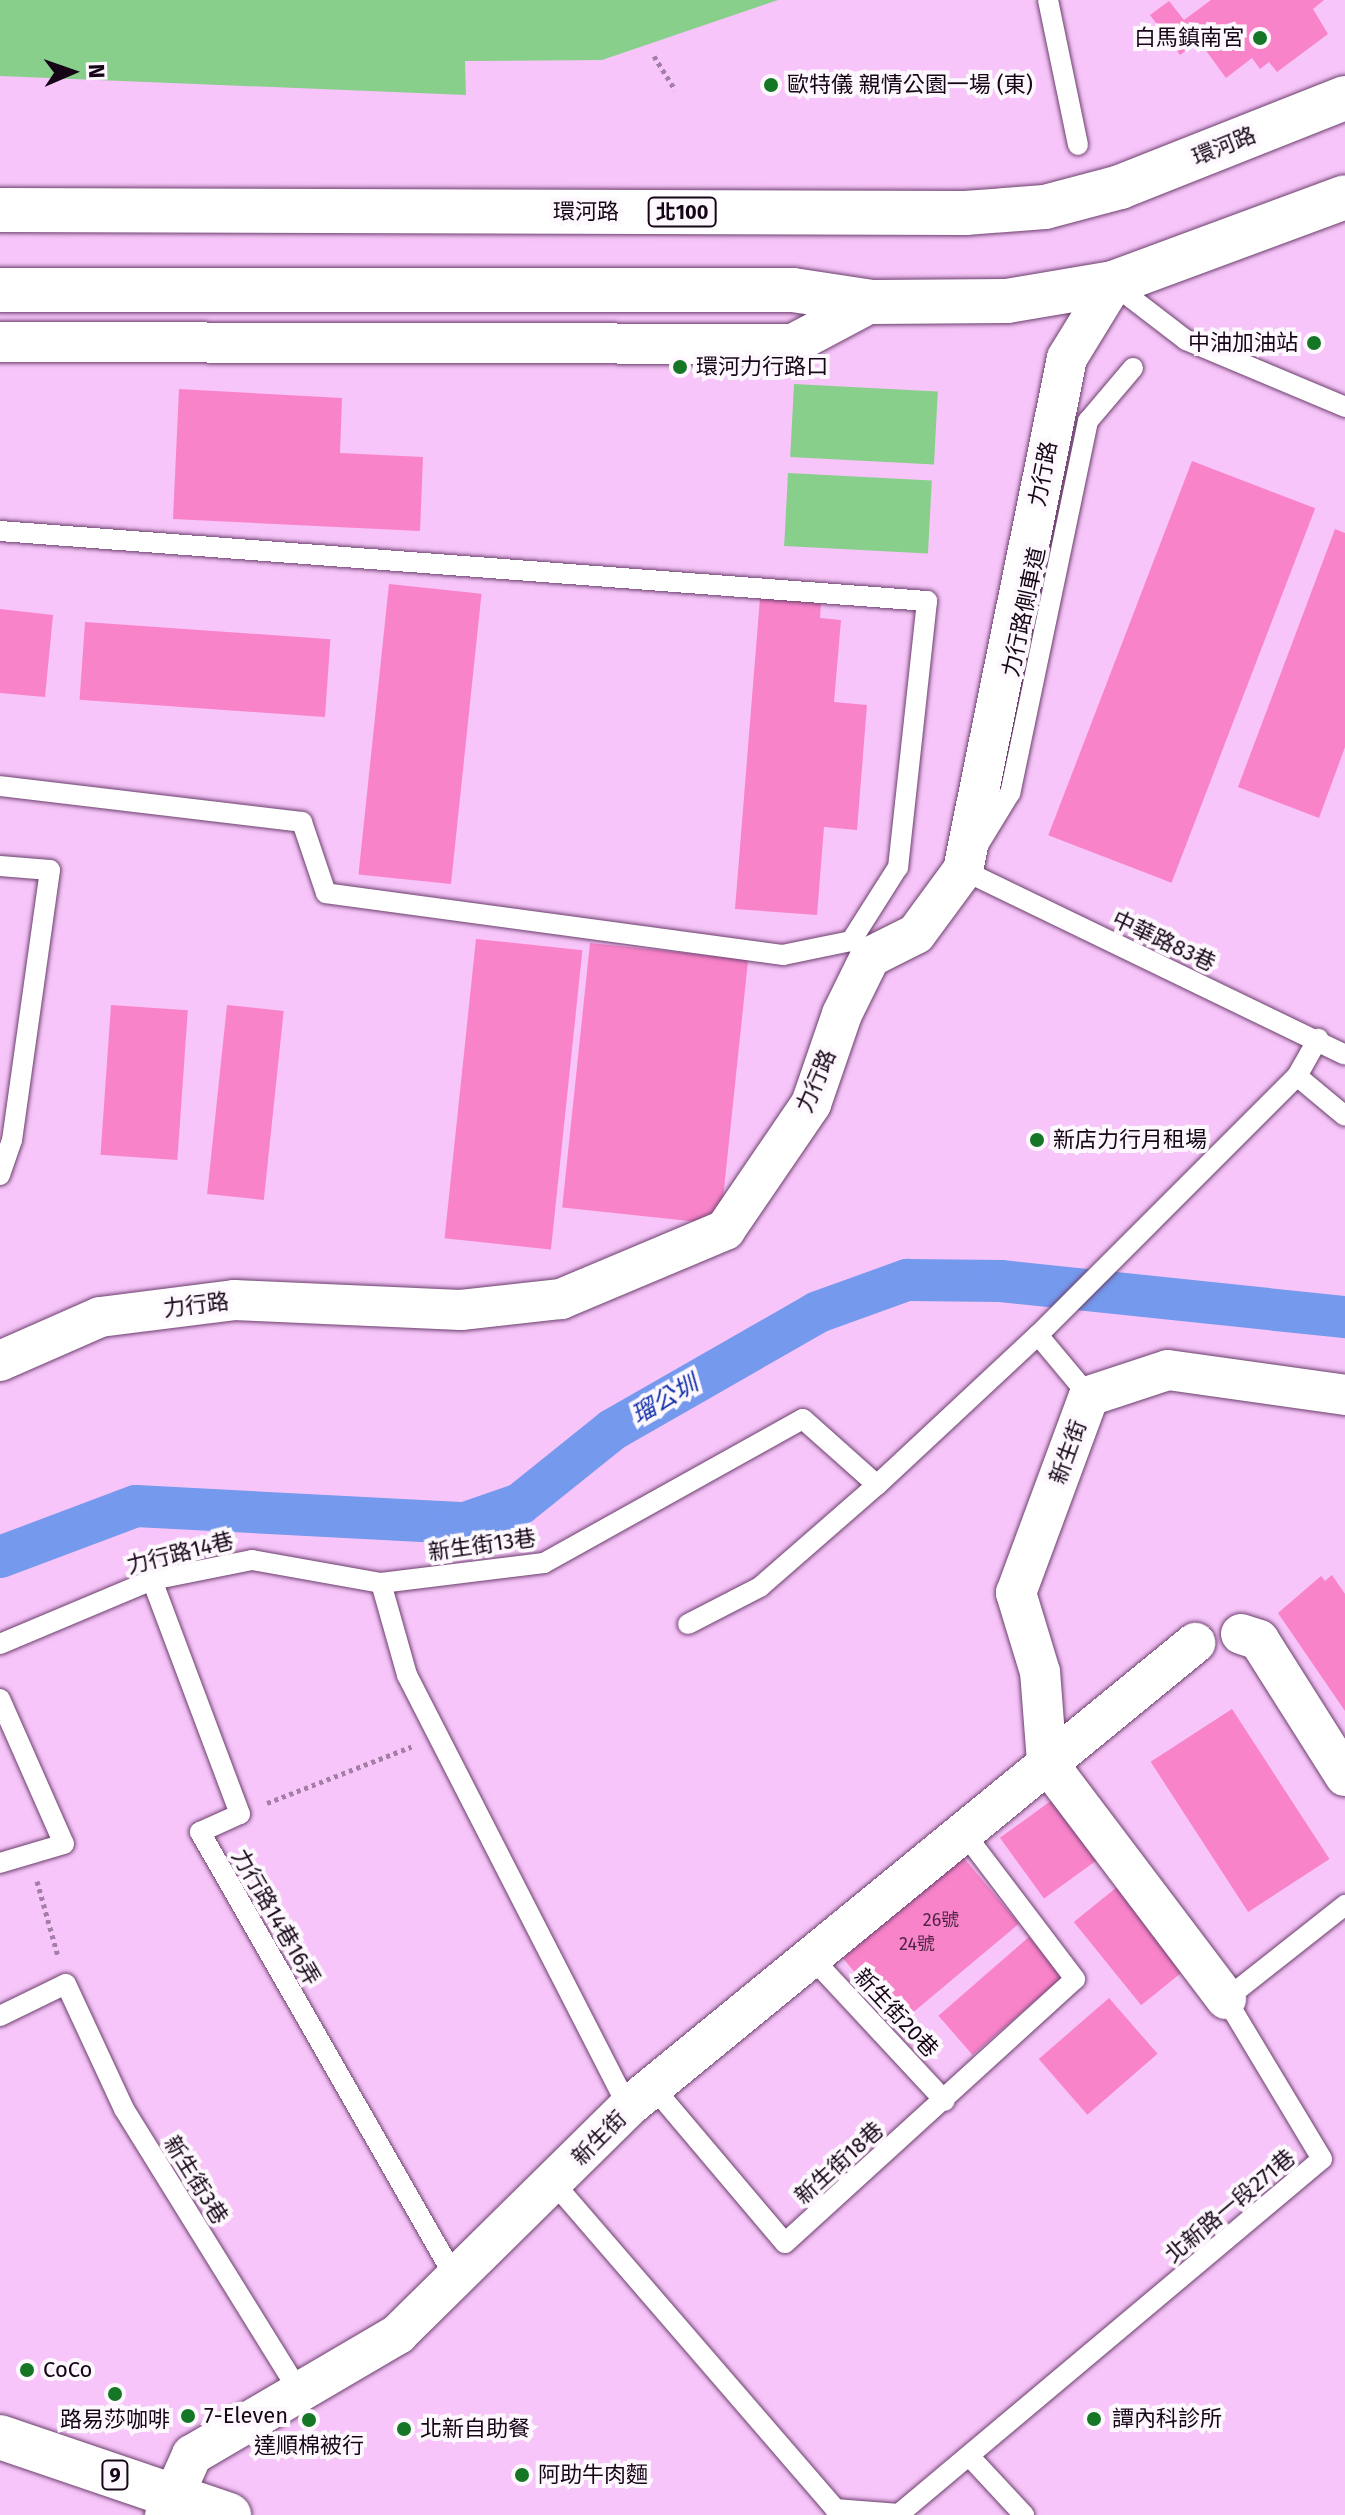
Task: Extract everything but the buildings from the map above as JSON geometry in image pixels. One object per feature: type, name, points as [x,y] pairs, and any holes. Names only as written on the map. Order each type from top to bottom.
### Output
[{"type":"main road","name":"環河路","points":[[0,210],[965,213],[1045,207],[1120,187],[1345,98]]},
{"type":"main road","points":[[0,290],[793,290],[872,302],[1007,301],[1113,283],[1345,197]]},
{"type":"main road","name":"9","points":[[0,2437],[168,2505],[229,2515]]},
{"type":"street","name":"力行路","points":[[0,1361],[100,1317],[234,1300],[461,1310],[561,1299],[725,1230],[811,1104],[842,1014],[870,957],[916,934],[963,870],[1067,358],[1113,283]]},
{"type":"street","points":[[0,342],[793,344],[872,302]]},
{"type":"street","name":"新生街","points":[[1047,1762],[1040,1672],[1016,1593],[1089,1396],[1168,1370],[1345,1395]]},
{"type":"street","points":[[1241,1634],[1259,1640],[1345,1776]]},
{"type":"street","name":"新生街","points":[[168,2505],[192,2455],[398,2334],[457,2281],[641,2097],[1195,1643]]},
{"type":"street","points":[[1047,1762],[1226,1999]]},
{"type":"lane","points":[[1048,0],[1078,145]]},
{"type":"lane","points":[[1113,283],[1186,340],[1345,407]]},
{"type":"lane","name":"力行路側車道","points":[[963,870],[1010,793],[1088,421],[1133,368]]},
{"type":"lane","points":[[0,531],[927,601],[898,867],[851,941],[783,955],[326,893],[302,822],[0,786]]},
{"type":"lane","points":[[0,866],[50,870],[12,1140],[0,1175]]},
{"type":"lane","name":"中華路83巷","points":[[963,870],[1318,1039],[1345,1055]]},
{"type":"lane","points":[[688,1624],[760,1587],[877,1485],[1042,1330],[1297,1076],[1318,1039]]},
{"type":"lane","points":[[1297,1076],[1345,1116]]},
{"type":"lane","points":[[1042,1330],[1089,1396]]},
{"type":"lane","name":"新生街13巷","points":[[381,1583],[544,1563],[803,1419],[877,1485]]},
{"type":"lane","name":"力行路14巷","points":[[0,1644],[152,1580],[252,1560],[381,1583]]},
{"type":"lane","name":"力行路14巷16弄","points":[[152,1580],[240,1814],[200,1832],[457,2281]]},
{"type":"lane","points":[[381,1583],[407,1675],[641,2097]]},
{"type":"lane","points":[[0,1699],[64,1844],[0,1863]]},
{"type":"lane","name":"新生街18巷","points":[[641,2097],[785,2243],[945,2101],[1075,1979],[965,1834]]},
{"type":"lane","points":[[1226,1999],[1345,1905]]},
{"type":"lane","name":"新生街20巷","points":[[812,1958],[945,2101]]},
{"type":"lane","points":[[0,2016],[66,1984]]},
{"type":"lane","name":"新生街3巷","points":[[66,1984],[124,2109],[300,2393]]},
{"type":"lane","name":"北新路一段271巷","points":[[971,2458],[1322,2159],[1226,1999]]},
{"type":"lane","points":[[554,2183],[835,2509],[899,2514],[971,2458],[1024,2515]]},
{"type":"path","points":[[654,56],[675,90]]},
{"type":"path","points":[[240,1814],[441,1735]]},
{"type":"path","points":[[39,1888],[66,1984]]},
{"type":"green space","points":[[0,0],[778,0],[602,60],[465,61],[466,95],[0,76]]},
{"type":"green space","points":[[794,384],[938,392],[934,464],[790,457]]},
{"type":"green space","points":[[788,473],[932,481],[928,553],[784,546]]},
{"type":"waterway","name":"瑠公圳","points":[[0,1557],[136,1506],[465,1523],[520,1504],[612,1430],[818,1312],[907,1280],[1001,1281],[1345,1317]]},
{"type":"place","name":"白馬鎮南宮","points":[[1260,38]]},
{"type":"place","name":"歐特儀 親情公園一場 (東)","points":[[771,85]]},
{"type":"place","name":"中油加油站","points":[[1314,343]]},
{"type":"place","name":"環河力行路口","points":[[680,367]]},
{"type":"place","name":"新店力行月租場","points":[[1037,1140]]},
{"type":"place","name":"CoCo","points":[[27,2370]]},
{"type":"place","name":"路易莎咖啡","points":[[115,2394]]},
{"type":"place","name":"7-Eleven","points":[[188,2416]]},
{"type":"place","name":"譚內科診所","points":[[1094,2419]]},
{"type":"place","name":"達順棉被行","points":[[309,2420]]},
{"type":"place","name":"北新自助餐","points":[[404,2429]]},
{"type":"place","name":"阿助牛肉麵","points":[[522,2475]]}]
